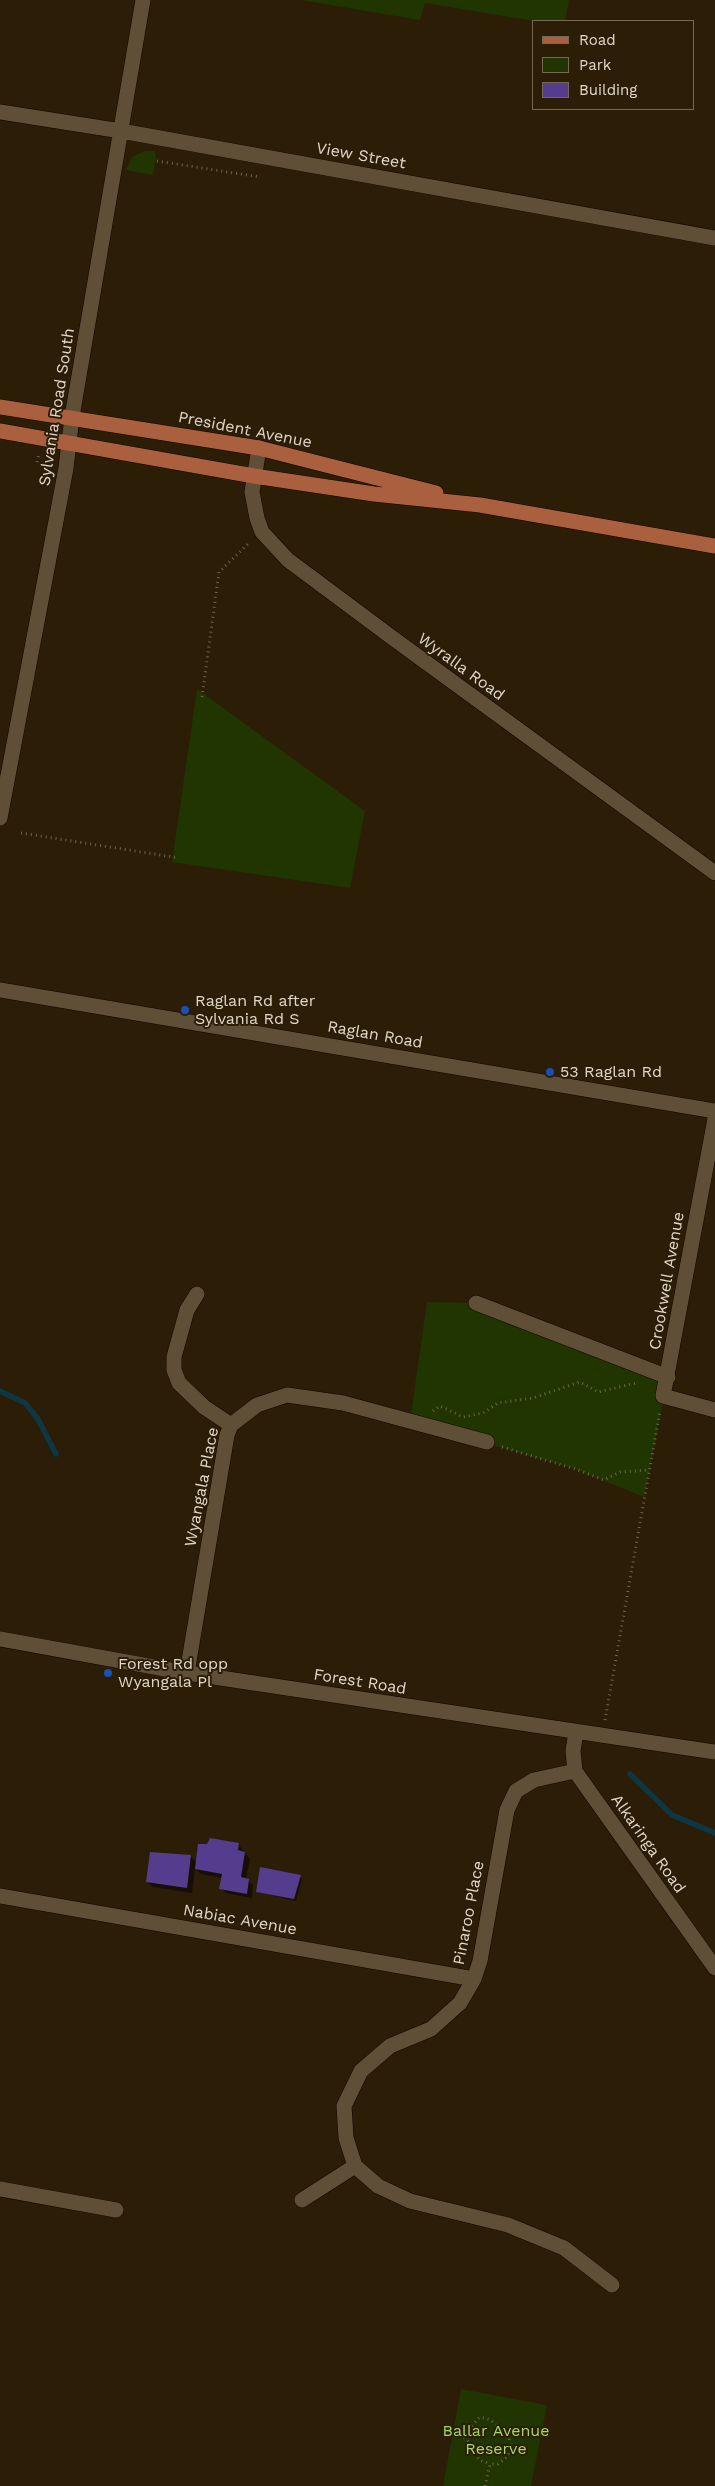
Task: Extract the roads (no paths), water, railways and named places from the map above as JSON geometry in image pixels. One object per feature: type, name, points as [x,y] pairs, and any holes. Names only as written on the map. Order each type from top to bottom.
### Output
[{"type":"main road","name":"President Avenue","points":[[0,407],[259,448],[480,505]]},
{"type":"main road","name":"President Avenue","points":[[0,431],[254,476],[374,494],[480,505],[715,546]]},
{"type":"street","name":"Sylvania Road South","points":[[0,818],[69,444],[143,0]]},
{"type":"street","name":"View Street","points":[[0,112],[715,238]]},
{"type":"street","name":"Wyralla Road","points":[[259,448],[252,492],[254,506],[262,532],[288,560],[715,873]]},
{"type":"street","name":"Raglan Road","points":[[0,990],[715,1111]]},
{"type":"street","name":"Crookwell Avenue","points":[[715,1119],[663,1396],[715,1410]]},
{"type":"street","points":[[197,1294],[187,1310],[174,1357],[174,1370],[179,1383],[204,1407],[230,1425]]},
{"type":"street","points":[[476,1302],[668,1377]]},
{"type":"street","name":"Wyangala Place","points":[[186,1673],[230,1425],[257,1405],[287,1396],[343,1403],[487,1442]]},
{"type":"street","name":"Forest Road","points":[[0,1639],[186,1673],[715,1752]]},
{"type":"street","points":[[575,1771],[573,1751],[576,1732]]},
{"type":"street","name":"Alkaringa Road","points":[[575,1771],[715,1968]]},
{"type":"street","name":"Pinaroo Place","points":[[355,2166],[346,2138],[344,2106],[361,2071],[390,2046],[431,2029],[460,2003],[474,1979],[480,1961],[507,1810],[516,1791],[534,1780],[575,1771]]},
{"type":"street","name":"Nabiac Avenue","points":[[0,1896],[474,1979]]},
{"type":"street","points":[[302,2200],[355,2166],[378,2186],[410,2201],[508,2225],[564,2248],[612,2285]]},
{"type":"street","points":[[0,2189],[116,2210]]},
{"type":"waterway","points":[[0,1391],[25,1403],[38,1419],[56,1454]]},
{"type":"waterway","points":[[630,1774],[672,1815],[715,1833]]},
{"type":"place","name":"Raglan Rd after Sylvania Rd S","points":[[185,1010]]},
{"type":"place","name":"53 Raglan Rd","points":[[550,1072]]},
{"type":"place","name":"Forest Rd opp Wyangala Pl","points":[[108,1673]]},
{"type":"park label","name":"Ballar Avenue Reserve","points":[[496,2440]]}]
